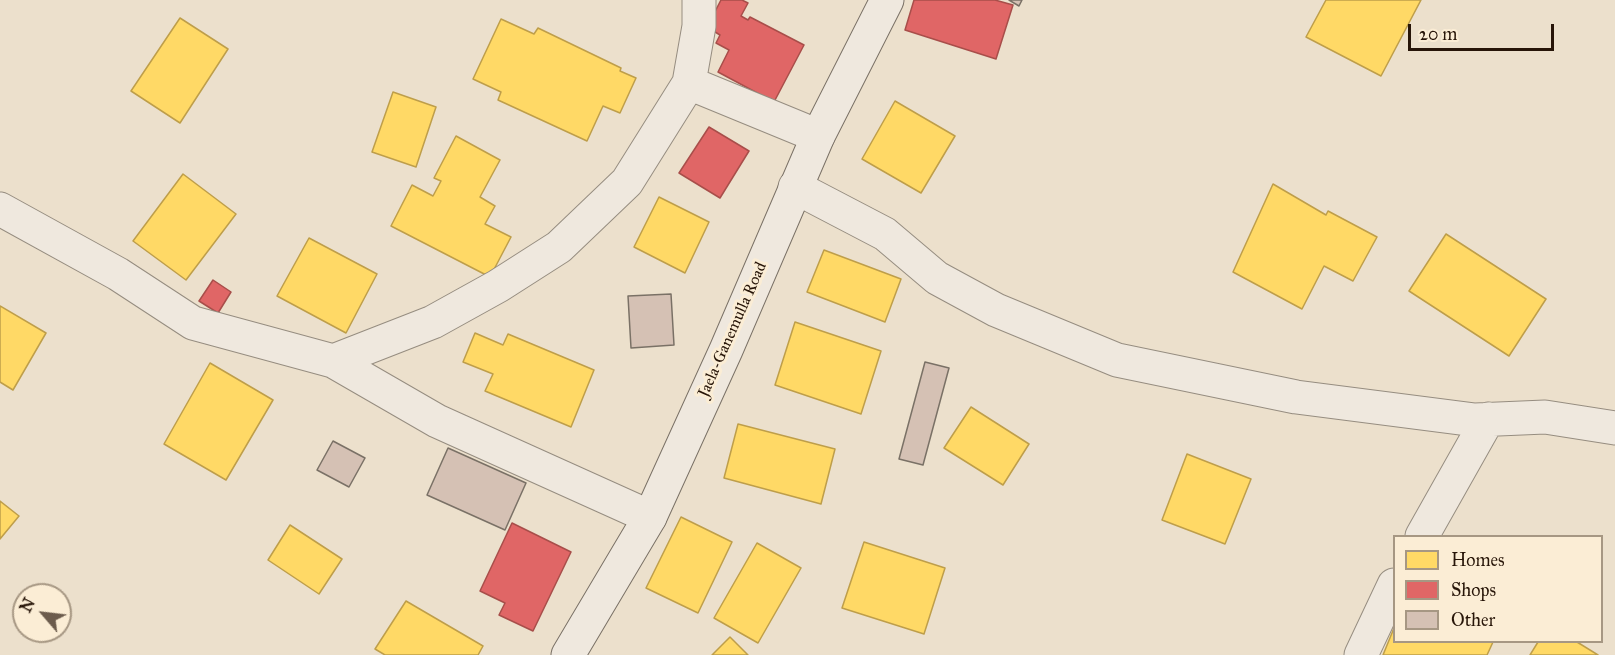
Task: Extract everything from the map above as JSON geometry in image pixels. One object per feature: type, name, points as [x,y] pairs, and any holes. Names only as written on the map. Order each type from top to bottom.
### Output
[{"type":"street","points":[[333,361],[433,322],[498,286],[559,247],[627,182],[689,83],[699,26],[699,0]]},
{"type":"street","name":"Jaela-Ganemulla Road","points":[[568,655],[650,517],[726,350],[818,136],[887,0]]},
{"type":"street","points":[[689,83],[818,136]]},
{"type":"street","points":[[795,187],[885,234],[937,278],[996,310],[1117,360],[1296,397],[1488,419],[1545,417],[1615,428]]},
{"type":"street","points":[[0,209],[118,274],[193,324],[333,361],[437,422],[650,517]]},
{"type":"street","points":[[1423,535],[1488,419]]},
{"type":"street","points":[[1361,655],[1393,589]]},
{"type":"building: Homes","points":[[1326,0],[1421,0],[1381,76],[1306,37]]},
{"type":"building: Homes","points":[[180,18],[228,49],[180,123],[131,91]]},
{"type":"building: Homes","points":[[501,19],[534,34],[538,28],[621,68],[620,71],[636,78],[620,113],[603,106],[587,141],[498,100],[501,92],[473,79]]},
{"type":"building: Homes","points":[[393,92],[436,107],[416,167],[372,152]]},
{"type":"building: Homes","points":[[895,101],[955,136],[921,193],[862,159]]},
{"type":"building: Homes","points":[[456,136],[500,160],[480,197],[495,206],[485,224],[511,237],[490,277],[391,226],[412,185],[433,196],[441,181],[434,178]]},
{"type":"building: Homes","points":[[183,174],[236,214],[186,280],[133,241]]},
{"type":"building: Homes","points":[[1273,184],[1326,215],[1328,211],[1377,237],[1353,281],[1324,266],[1302,309],[1233,272]]},
{"type":"building: Homes","points":[[659,197],[709,222],[685,273],[634,247]]},
{"type":"building: Homes","points":[[1446,234],[1546,299],[1509,356],[1409,291]]},
{"type":"building: Homes","points":[[309,238],[377,274],[346,333],[277,296]]},
{"type":"building: Homes","points":[[824,250],[901,279],[885,322],[807,292]]},
{"type":"building: Homes","points":[[0,306],[46,333],[13,390],[0,382]]},
{"type":"building: Homes","points":[[795,322],[881,351],[861,414],[775,385]]},
{"type":"building: Homes","points":[[475,333],[503,345],[508,334],[594,370],[571,427],[485,391],[493,374],[463,362]]},
{"type":"building: Homes","points":[[210,363],[273,400],[226,480],[164,444]]},
{"type":"building: Homes","points":[[971,407],[1029,444],[1003,485],[944,448]]},
{"type":"building: Homes","points":[[738,424],[835,449],[821,504],[724,478]]},
{"type":"building: Homes","points":[[1187,454],[1251,479],[1225,544],[1162,520]]},
{"type":"building: Homes","points":[[0,501],[19,516],[0,539]]},
{"type":"building: Homes","points":[[681,517],[732,542],[698,613],[646,588]]},
{"type":"building: Homes","points":[[290,525],[342,559],[319,594],[268,560]]},
{"type":"building: Homes","points":[[864,542],[945,568],[924,634],[842,608]]},
{"type":"building: Homes","points":[[757,543],[801,568],[758,643],[714,618]]},
{"type":"building: Homes","points":[[406,601],[483,646],[478,655],[385,655],[375,649]]},
{"type":"building: Homes","points":[[1393,630],[1393,643],[1493,643],[1487,655],[1383,655]]},
{"type":"building: Homes","points":[[730,637],[748,655],[712,655]]},
{"type":"building: Homes","points":[[1537,643],[1579,643],[1598,655],[1530,655]]},
{"type":"building: Shops","points":[[721,0],[742,0],[748,3],[741,16],[748,20],[750,17],[804,45],[774,102],[718,72],[729,50],[716,43],[720,35],[707,27]]},
{"type":"building: Shops","points":[[914,0],[995,0],[1013,5],[996,59],[905,30]]},
{"type":"building: Shops","points":[[709,127],[749,151],[720,198],[679,173]]},
{"type":"building: Shops","points":[[213,280],[231,292],[218,313],[199,301]]},
{"type":"building: Shops","points":[[512,523],[571,552],[533,631],[499,615],[505,603],[480,591]]},
{"type":"building: Other","points":[[1009,0],[1022,0],[1019,6]]},
{"type":"building: Other","points":[[671,294],[674,345],[631,348],[628,296]]},
{"type":"building: Other","points":[[925,362],[949,368],[923,465],[899,459]]},
{"type":"building: Other","points":[[333,441],[365,458],[349,487],[317,470]]},
{"type":"building: Other","points":[[448,448],[526,483],[505,530],[427,495]]}]
